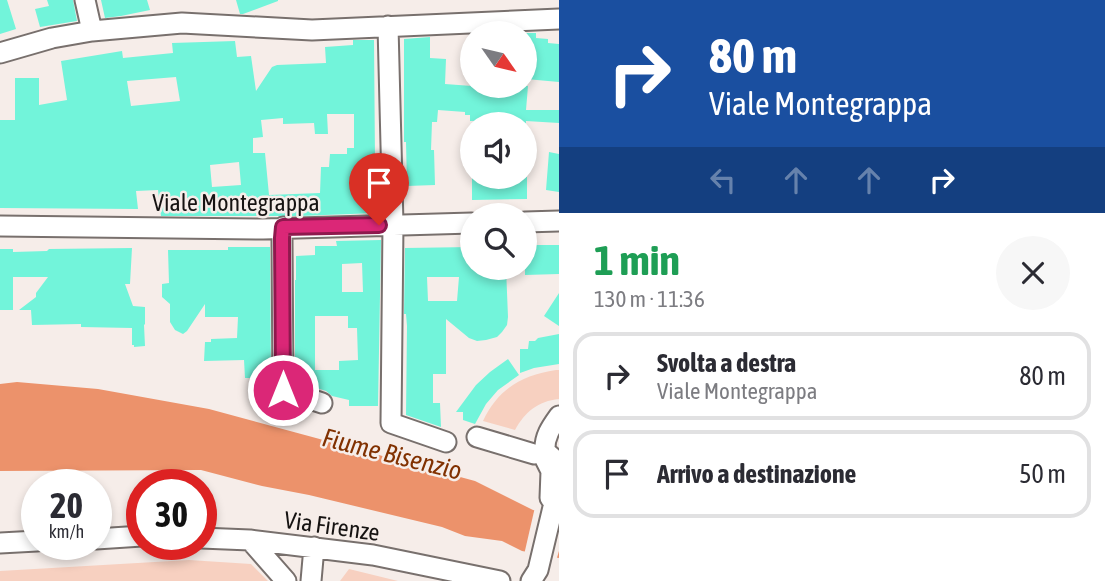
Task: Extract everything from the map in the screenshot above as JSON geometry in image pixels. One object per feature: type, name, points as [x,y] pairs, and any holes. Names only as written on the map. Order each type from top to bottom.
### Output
[{"type":"street","points":[[85,0],[92,31]]},
{"type":"street","points":[[0,53],[52,38],[92,31],[182,23],[312,30],[559,19]]},
{"type":"street","points":[[388,26],[393,225],[391,423],[446,442]]},
{"type":"street","points":[[537,222],[559,222]]},
{"type":"street","name":"Viale Montegrappa","points":[[0,226],[263,229],[460,223]]},
{"type":"street","points":[[283,227],[283,390],[301,400],[322,402]]},
{"type":"street","points":[[550,520],[552,476],[545,460],[546,436],[559,416]]},
{"type":"street","points":[[477,438],[546,456]]},
{"type":"street","points":[[537,577],[559,482]]},
{"type":"street","name":"Via Firenze","points":[[217,539],[373,555],[463,576],[500,581]]},
{"type":"street","points":[[250,540],[283,580]]},
{"type":"street","points":[[0,543],[21,542]]},
{"type":"street","points":[[311,581],[314,547]]},
{"type":"shaded area","points":[[559,370],[559,399],[533,408],[515,430],[483,421],[496,400],[512,385],[544,372]]},
{"type":"shaded area","points":[[17,382],[98,389],[209,409],[475,481],[533,510],[559,514],[559,558],[522,551],[502,541],[465,536],[442,527],[262,486],[217,474],[217,469],[0,471],[0,384]]},
{"type":"shaded area","points":[[189,560],[251,564],[268,581],[0,581],[0,571]]},
{"type":"shaded area","points":[[349,569],[398,581],[340,581]]},
{"type":"pier","points":[[535,507],[559,510],[559,551],[556,561],[524,555]]},
{"type":"building","points":[[0,0],[7,0],[16,29],[0,34]]},
{"type":"building","points":[[47,0],[73,0],[77,21],[40,27],[35,9],[49,6]]},
{"type":"building","points":[[101,0],[147,0],[150,10],[105,18]]},
{"type":"building","points":[[236,0],[278,0],[278,1],[240,14]]},
{"type":"building","points":[[430,37],[430,58],[446,59],[445,84],[460,85],[460,98],[527,98],[526,110],[559,110],[559,123],[537,122],[537,112],[438,110],[437,122],[432,122],[431,150],[434,150],[435,185],[407,186],[404,142],[404,39]]},
{"type":"building","points":[[537,38],[559,44],[559,82],[537,80]]},
{"type":"building","points":[[353,40],[374,40],[375,160],[361,160],[361,181],[377,181],[377,213],[161,216],[158,190],[136,191],[138,209],[0,208],[0,120],[15,120],[15,78],[39,78],[39,105],[67,100],[61,61],[122,51],[123,58],[173,53],[172,43],[235,41],[237,57],[251,56],[256,91],[272,67],[326,63],[325,47],[353,45]],"holes":[[[176,77],[180,101],[131,106],[127,81]],[[327,114],[354,114],[354,148],[347,148],[347,154],[330,154],[329,167],[321,167],[320,193],[269,195],[265,153],[253,153],[253,138],[263,137],[261,120],[283,118],[283,124],[314,123],[315,134],[328,134]],[[239,162],[241,185],[212,187],[210,165]]]},
{"type":"building","points":[[549,152],[559,154],[559,192],[546,190]]},
{"type":"building","points":[[472,189],[527,189],[527,199],[472,200]]},
{"type":"building","points":[[381,240],[378,406],[349,406],[349,400],[295,381],[296,256],[315,255],[315,246],[337,246],[336,241]],"holes":[[[362,263],[363,292],[342,292],[342,264]],[[315,316],[348,316],[348,328],[357,328],[358,360],[339,361],[339,370],[315,370]]]},
{"type":"building","points":[[537,245],[559,245],[559,274],[537,275]]},
{"type":"building","points":[[228,247],[270,247],[271,378],[245,378],[244,360],[204,361],[205,342],[211,342],[211,339],[237,338],[238,317],[205,317],[205,304],[183,334],[175,330],[170,322],[170,304],[162,297],[162,284],[169,283],[168,250],[228,250]]},
{"type":"building","points":[[460,247],[460,280],[506,280],[507,325],[497,337],[477,341],[469,338],[446,319],[446,374],[433,374],[433,403],[440,403],[441,427],[406,415],[407,326],[404,314],[405,248]],"holes":[[[427,277],[459,277],[457,301],[428,301]]]},
{"type":"building","points":[[132,248],[130,284],[125,284],[133,306],[145,307],[145,346],[132,345],[132,328],[81,327],[81,324],[32,325],[31,310],[19,310],[36,297],[48,277],[13,277],[13,310],[0,310],[0,249],[13,249],[13,252]]},
{"type":"building","points":[[559,293],[559,326],[544,316]]},
{"type":"building","points":[[559,334],[559,364],[520,373],[520,349],[528,349],[529,341]]},
{"type":"building","points":[[508,359],[519,375],[498,390],[475,424],[463,420],[463,412],[456,412],[476,385]]},
{"type":"route","points":[[283,390],[283,227],[379,225]]},
{"type":"water label","name":"Fiume Bisenzio","points":[[392,454]]}]
